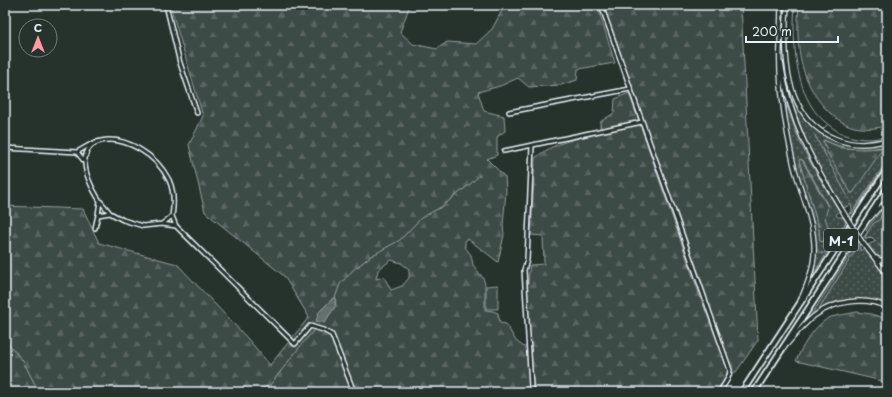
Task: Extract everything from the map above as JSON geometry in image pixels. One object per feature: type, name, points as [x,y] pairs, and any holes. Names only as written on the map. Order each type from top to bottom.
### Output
[{"type":"highway","name":"М-1","points":[[742,392],[887,170]]},
{"type":"highway","name":"М-1","points":[[754,392],[887,189]]},
{"type":"street","points":[[166,5],[180,63],[197,113]]},
{"type":"street","points":[[601,5],[730,370],[730,374],[719,392]]},
{"type":"street","points":[[781,5],[780,72],[786,122],[794,166],[815,246],[814,263],[811,274],[796,310]]},
{"type":"street","points":[[787,5],[786,33],[789,76],[792,92],[802,113],[819,131],[838,140],[849,143],[866,144],[887,140]]},
{"type":"street","points":[[780,45],[786,91],[796,124],[811,158],[862,242],[887,274]]},
{"type":"street","points":[[509,112],[630,89]]},
{"type":"street","points":[[504,151],[642,122]]},
{"type":"street","points":[[5,148],[77,152],[93,143],[106,139],[125,142],[141,150],[160,166],[170,181],[174,201],[172,216],[176,226],[294,344],[310,326],[332,334],[354,392]]},
{"type":"street","points":[[84,162],[88,149],[93,143]]},
{"type":"street","points":[[529,392],[532,386],[524,270],[527,260],[532,146]]},
{"type":"street","points":[[77,152],[84,162],[92,189],[110,213],[123,220],[143,226],[162,224],[176,226]]},
{"type":"street","points":[[95,228],[100,201]]},
{"type":"street","points":[[860,231],[877,210],[887,202]]},
{"type":"street","points":[[98,215],[110,213]]},
{"type":"street","points":[[162,224],[172,216]]},
{"type":"street","points":[[870,252],[878,259],[887,263]]},
{"type":"street","points":[[780,353],[804,325],[826,309],[839,304],[853,302],[875,303],[887,307]]},
{"type":"green space","points":[[170,5],[410,5],[400,32],[413,44],[437,49],[447,42],[476,44],[492,29],[505,5],[597,5],[615,63],[578,69],[577,80],[561,85],[529,87],[518,78],[500,86],[478,92],[484,111],[504,116],[505,131],[497,137],[497,155],[487,159],[505,177],[506,191],[503,225],[504,235],[498,262],[468,239],[465,241],[465,247],[471,255],[473,265],[483,278],[485,284],[485,310],[498,313],[500,323],[506,324],[516,341],[524,347],[530,346],[528,295],[530,265],[544,264],[543,236],[531,235],[535,158],[550,148],[574,139],[600,133],[600,122],[614,113],[615,99],[629,93],[701,299],[728,367],[702,283],[602,5],[741,5],[758,340],[736,372],[729,373],[717,392],[5,392],[5,206],[83,209],[99,243],[177,264],[248,339],[270,365],[309,317],[284,276],[205,212],[189,145],[203,116]],"holes":[[[391,260],[401,263],[409,269],[409,278],[402,286],[391,290],[384,277],[376,279],[378,270]]]},
{"type":"green space","points":[[799,5],[887,5],[887,126],[877,128],[860,128],[850,126],[833,115],[818,99],[804,72],[800,56],[798,30]]},
{"type":"green space","points":[[793,99],[800,112],[809,123],[832,139],[845,144],[859,146],[873,145],[887,141],[887,163],[852,214],[850,213],[852,209],[851,204],[844,208],[807,143],[792,100]],"holes":[[[824,140],[852,149],[881,147],[853,193],[827,152]]]},
{"type":"green space","points":[[786,103],[799,140],[839,211],[836,215],[838,217],[843,217],[846,223],[814,273],[816,254],[815,237],[791,145],[787,122]],"holes":[[[799,160],[803,160],[828,206],[825,215],[827,234],[823,241],[820,241],[819,229]]]},
{"type":"green space","points":[[823,140],[842,148],[883,148],[853,193],[851,193],[827,152]]},
{"type":"green space","points":[[799,160],[802,160],[828,207],[825,218],[829,229],[823,242],[820,241],[819,229]]},
{"type":"green space","points":[[887,203],[887,261],[878,257],[868,245],[876,241],[871,237],[866,239],[865,237],[868,232],[866,230]]},
{"type":"green space","points":[[858,242],[860,245],[860,251],[864,248],[887,279],[887,305],[867,300],[847,300],[828,306],[810,317]]},
{"type":"green space","points":[[498,285],[498,309],[486,309],[486,286]]},
{"type":"green space","points":[[857,312],[871,314],[887,319],[887,382],[796,361],[806,342],[820,324],[831,317]]},
{"type":"water","points":[[333,298],[336,298],[335,307],[324,323],[316,321],[319,312]]},
{"type":"waterway","points":[[795,5],[794,30],[798,71],[806,96],[814,111],[828,124],[845,135],[863,139],[875,139],[887,136]]},
{"type":"waterway","points":[[823,129],[828,124]]},
{"type":"waterway","points":[[816,135],[815,136],[849,199]]},
{"type":"waterway","points":[[848,218],[887,161]]},
{"type":"waterway","points":[[335,298],[340,284],[353,270],[371,256],[400,240],[421,218],[441,207],[480,175]]},
{"type":"waterway","points":[[862,240],[873,224],[880,219],[887,207]]},
{"type":"waterway","points":[[819,253],[825,253],[847,221]]},
{"type":"waterway","points":[[865,237],[871,237],[874,239],[887,253]]},
{"type":"waterway","points":[[820,307],[855,251],[858,249],[860,243]]},
{"type":"waterway","points":[[257,392],[258,390],[270,385],[315,329]]},
{"type":"waterway","points":[[5,340],[23,361],[39,392]]}]
